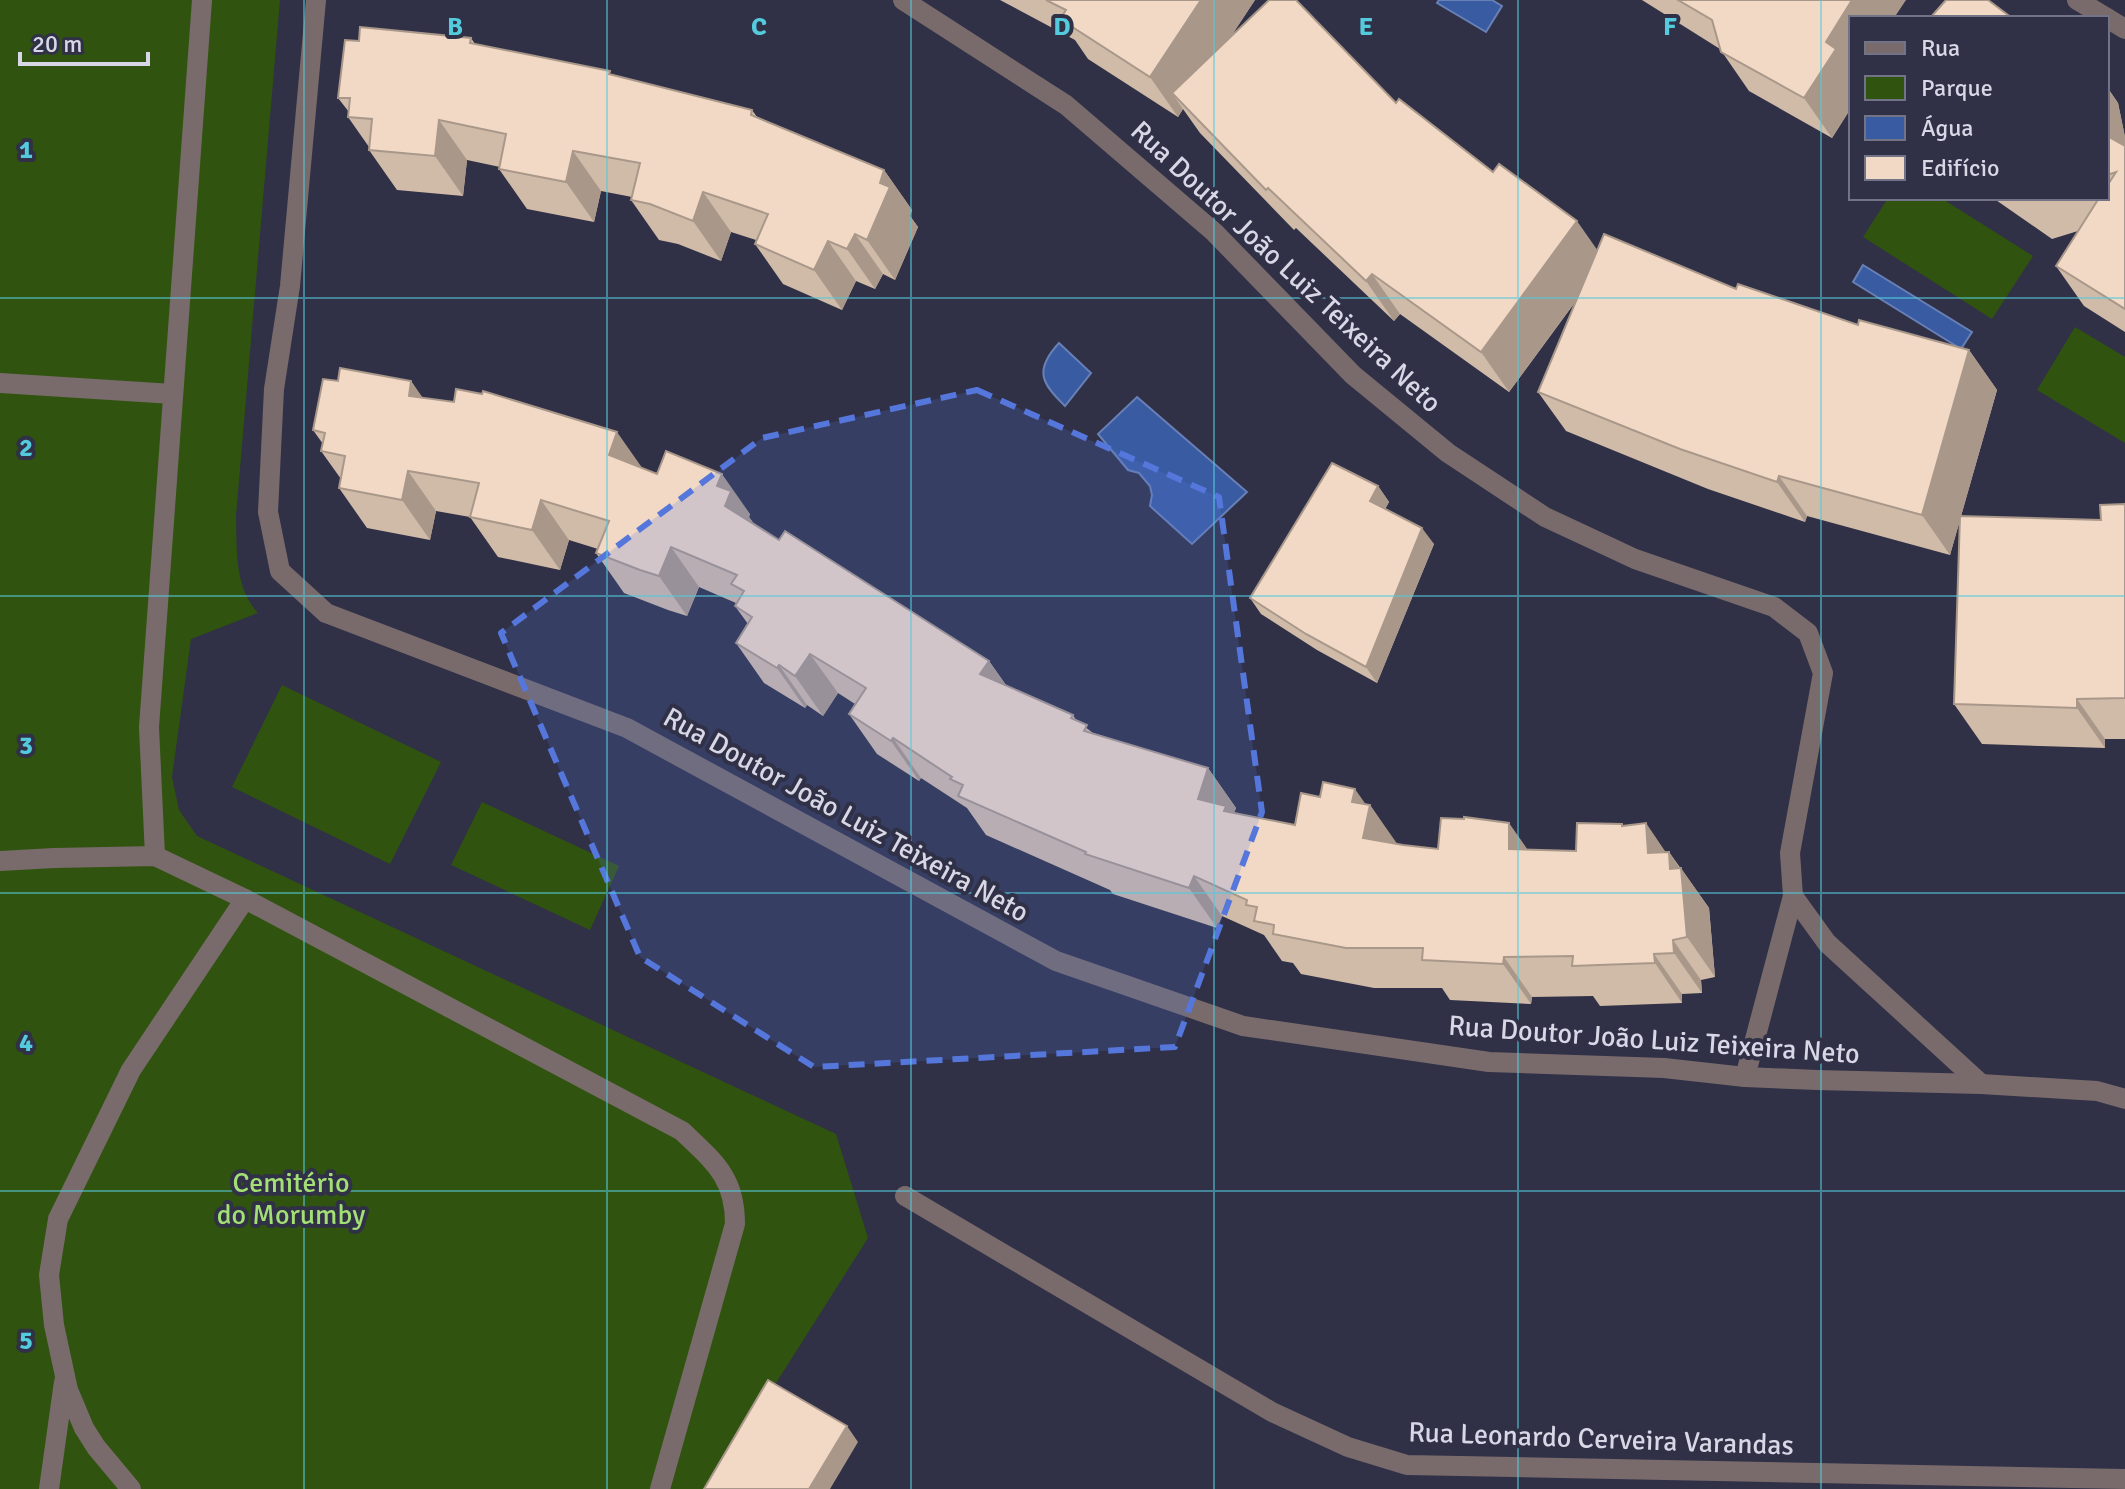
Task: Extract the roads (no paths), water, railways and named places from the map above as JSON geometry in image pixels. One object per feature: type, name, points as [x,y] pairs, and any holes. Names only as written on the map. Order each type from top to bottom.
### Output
[{"type":"street","points":[[155,856],[149,727],[202,0]]},
{"type":"street","name":"Rua Doutor João Luiz Teixeira Neto","points":[[316,0],[290,286],[274,389],[268,512],[280,571],[326,613],[627,728],[1056,961],[1243,1026],[1489,1062],[1664,1068],[1745,1077],[1981,1084],[2097,1091],[2125,1099]]},
{"type":"street","name":"Rua Doutor João Luiz Teixeira Neto","points":[[903,0],[1066,105],[1214,232],[1353,375],[1448,453],[1545,517],[1635,559],[1774,607],[1808,633],[1823,673],[1790,853],[1793,896]]},
{"type":"street","points":[[2077,0],[2104,16]]},
{"type":"street","points":[[0,383],[173,394]]},
{"type":"street","points":[[0,861],[155,856],[245,899],[682,1131],[720,1168],[727,1180],[735,1224],[660,1489]]},
{"type":"street","points":[[1745,1077],[1793,896]]},
{"type":"street","points":[[1793,896],[1827,943],[1981,1084]]},
{"type":"street","points":[[131,1489],[96,1447],[68,1390],[54,1325],[49,1275],[58,1219],[131,1070],[245,899]]},
{"type":"street","name":"Rua Leonardo Cerveira Varandas","points":[[905,1196],[1272,1412],[1348,1447],[1407,1465],[2125,1479]]},
{"type":"street","points":[[49,1489],[65,1375]]},
{"type":"water","points":[[1439,0],[1492,0],[1502,6],[1486,32],[1437,3]]},
{"type":"water","points":[[1863,265],[1972,332],[1961,349],[1853,282]]},
{"type":"water","points":[[1059,343],[1091,373],[1065,406],[1050,390],[1044,376],[1046,361]]},
{"type":"water","points":[[1137,397],[1247,492],[1192,544],[1150,506],[1150,486],[1139,473],[1128,470],[1098,434]]},
{"type":"park label","name":"Cemitério do Morumby","points":[[291,1199]]}]
